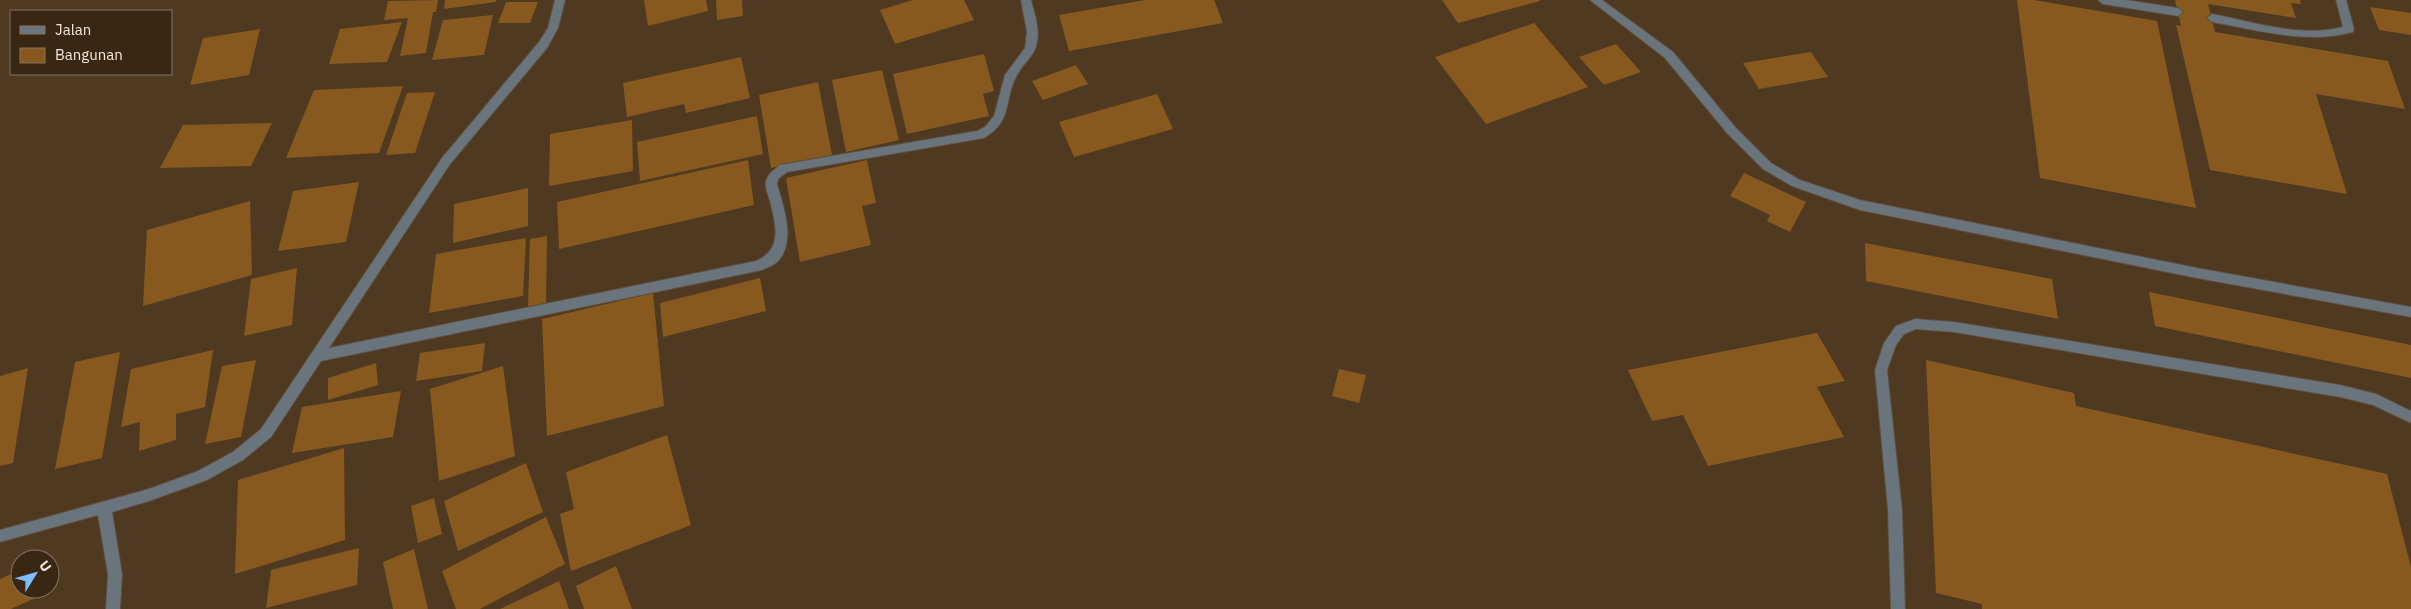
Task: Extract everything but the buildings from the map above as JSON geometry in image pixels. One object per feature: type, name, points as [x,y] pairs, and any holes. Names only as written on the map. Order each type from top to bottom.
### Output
[{"type":"street","points":[[0,536],[149,495],[202,476],[238,456],[266,433],[446,161],[544,45],[553,28],[560,0]]},
{"type":"street","points":[[318,356],[758,266],[775,256],[782,240],[772,184],[773,177],[784,168],[980,135],[992,130],[1002,114],[1011,75],[1032,45],[1032,33],[1026,0]]},
{"type":"street","points":[[1595,0],[1669,56],[1731,130],[1767,166],[1796,183],[1860,205],[2197,273],[2411,312]]},
{"type":"street","points":[[2103,0],[2178,12]]},
{"type":"street","points":[[2212,18],[2298,32],[2330,35],[2349,29],[2341,0]]},
{"type":"street","points":[[1898,609],[1895,510],[1881,370],[1890,343],[1900,330],[1915,324],[1954,327],[2332,389],[2376,400],[2411,417]]},
{"type":"street","points":[[104,507],[115,574],[112,609]]},
{"type":"shaded area","points":[[0,0],[2411,0],[2411,609],[0,609]]}]
